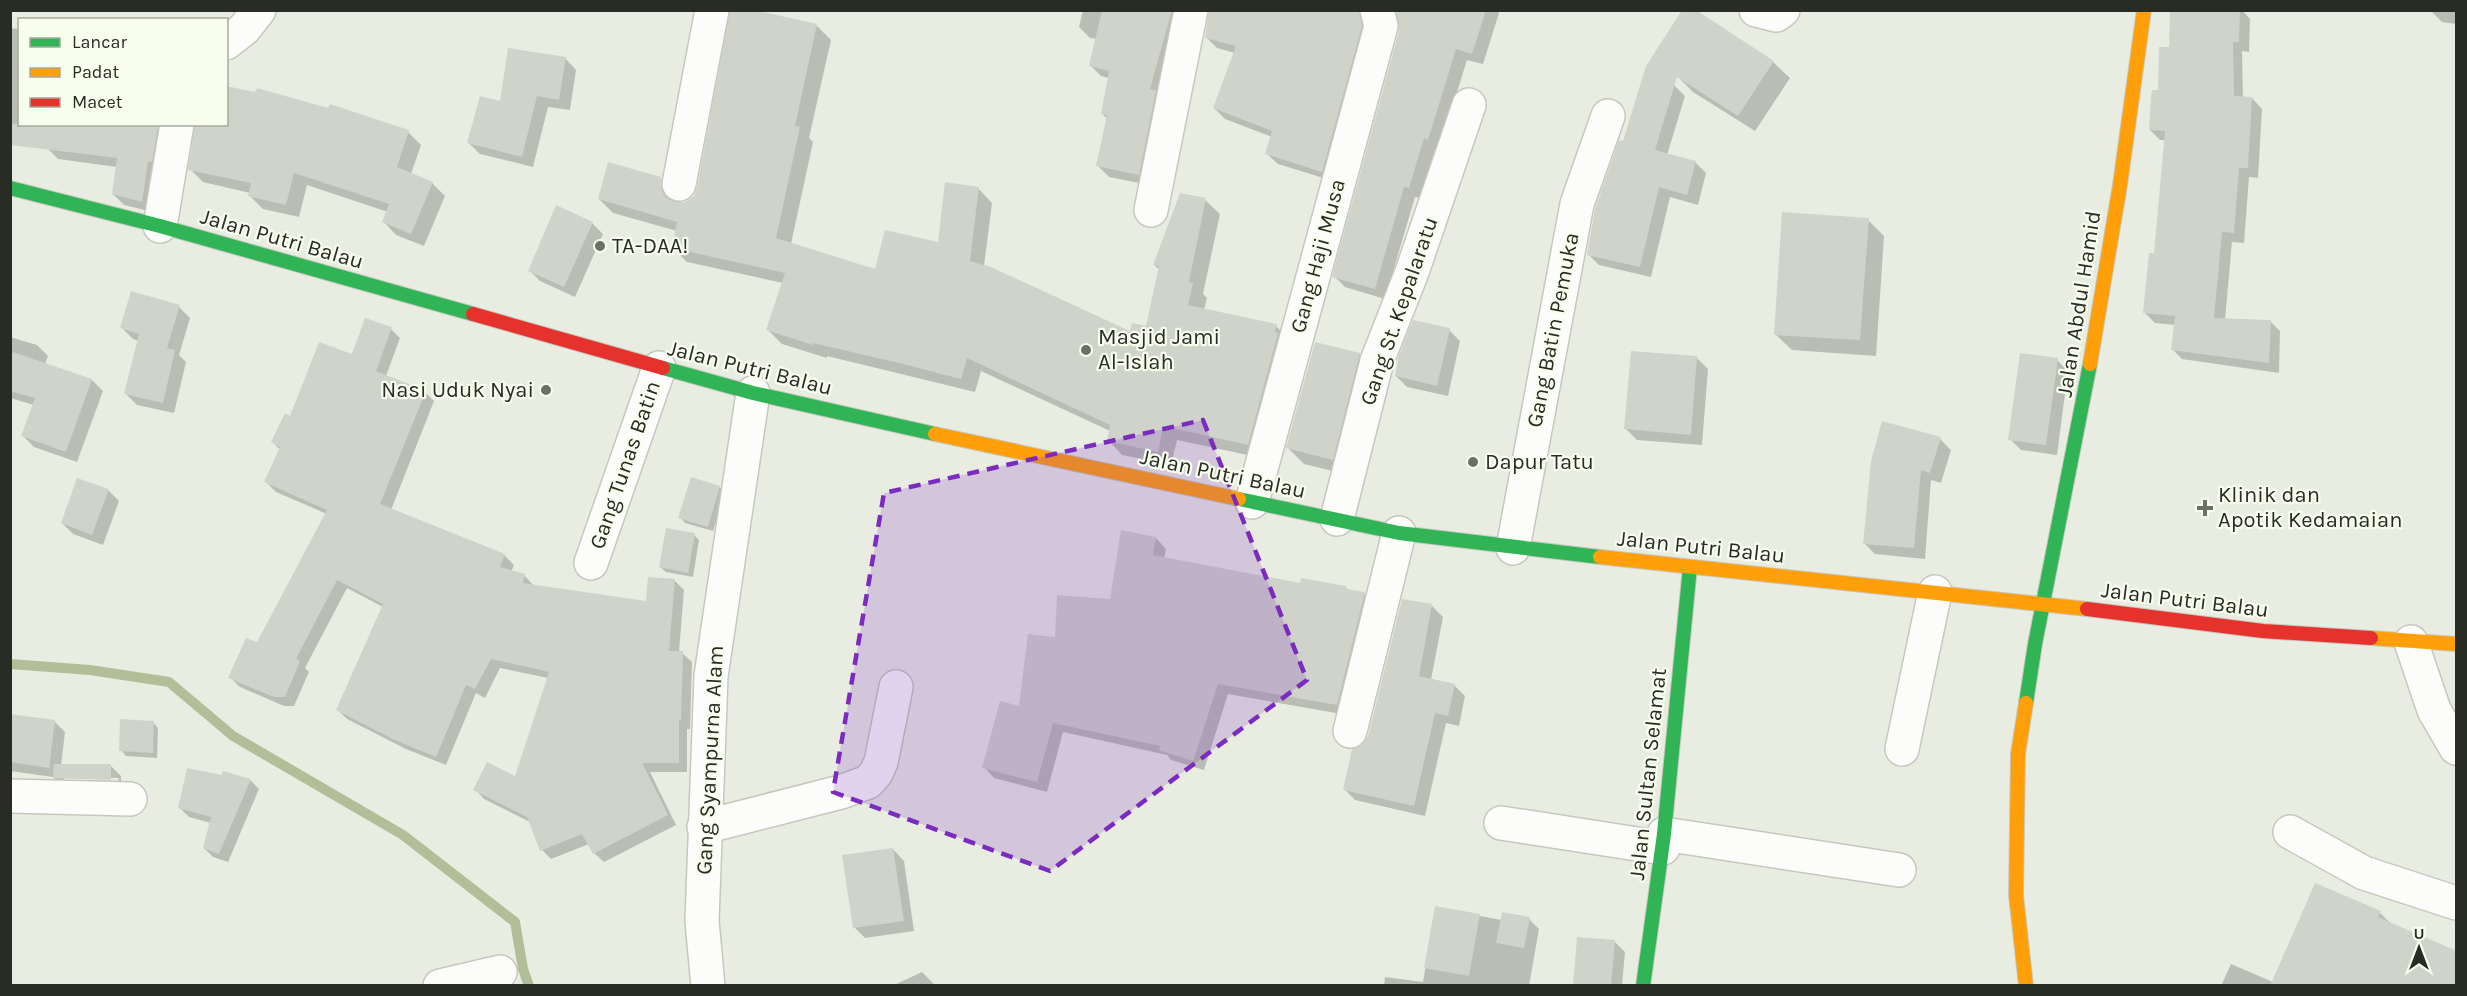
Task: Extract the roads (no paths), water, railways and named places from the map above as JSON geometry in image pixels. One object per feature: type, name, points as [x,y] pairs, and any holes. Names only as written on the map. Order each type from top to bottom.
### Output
[{"type":"main road","name":"Jalan Abdul Hamid","points":[[2026,986],[2016,895],[2018,754],[2043,603],[2083,406],[2120,185],[2144,10]]},
{"type":"main road","name":"Jalan Putri Balau","points":[[10,188],[160,226],[753,393],[1399,533],[1513,548],[2043,603],[2263,632],[2457,644]]},
{"type":"main road","name":"Jalan Sultan Selamat","points":[[1643,986],[1664,841],[1690,567]]},
{"type":"street","points":[[228,41],[244,29],[259,10]]},
{"type":"street","points":[[679,184],[712,10]]},
{"type":"street","points":[[1151,210],[1191,10]]},
{"type":"street","name":"Gang Haji Musa","points":[[1252,502],[1381,26],[1377,10]]},
{"type":"street","points":[[1756,10],[1776,15],[1783,10]]},
{"type":"street","name":"Gang St. Kepalaratu","points":[[1338,519],[1377,361],[1412,272],[1469,105]]},
{"type":"street","name":"Gang Batin Pemuka","points":[[1513,548],[1577,204],[1608,117]]},
{"type":"street","points":[[160,226],[177,126]]},
{"type":"street","name":"Gang Tunas Batin","points":[[591,563],[659,368]]},
{"type":"street","name":"Gang Syampurna Alam","points":[[708,986],[702,921],[711,676],[753,393]]},
{"type":"street","points":[[1350,731],[1399,533]]},
{"type":"street","points":[[1902,749],[1935,592]]},
{"type":"street","points":[[2411,642],[2434,710],[2457,748]]},
{"type":"street","points":[[704,826],[820,799],[868,782],[876,773],[881,762],[896,687]]},
{"type":"street","points":[[10,796],[130,799]]},
{"type":"street","points":[[1501,822],[1899,870]]},
{"type":"street","points":[[2290,832],[2364,873],[2457,903]]},
{"type":"street","points":[[440,986],[500,972]]},
{"type":"waterway","points":[[10,664],[90,670],[169,682],[233,736],[403,835],[515,922],[523,969],[529,986]]},
{"type":"place","name":"TA-DAA!","points":[[600,246]]},
{"type":"place","name":"Masjid Jami Al-Islah","points":[[1086,350]]},
{"type":"place","name":"Nasi Uduk Nyai","points":[[546,390]]},
{"type":"place","name":"Dapur Tatu","points":[[1473,462]]},
{"type":"place","name":"Klinik dan Apotik Kedamaian","points":[[2205,508]]}]
